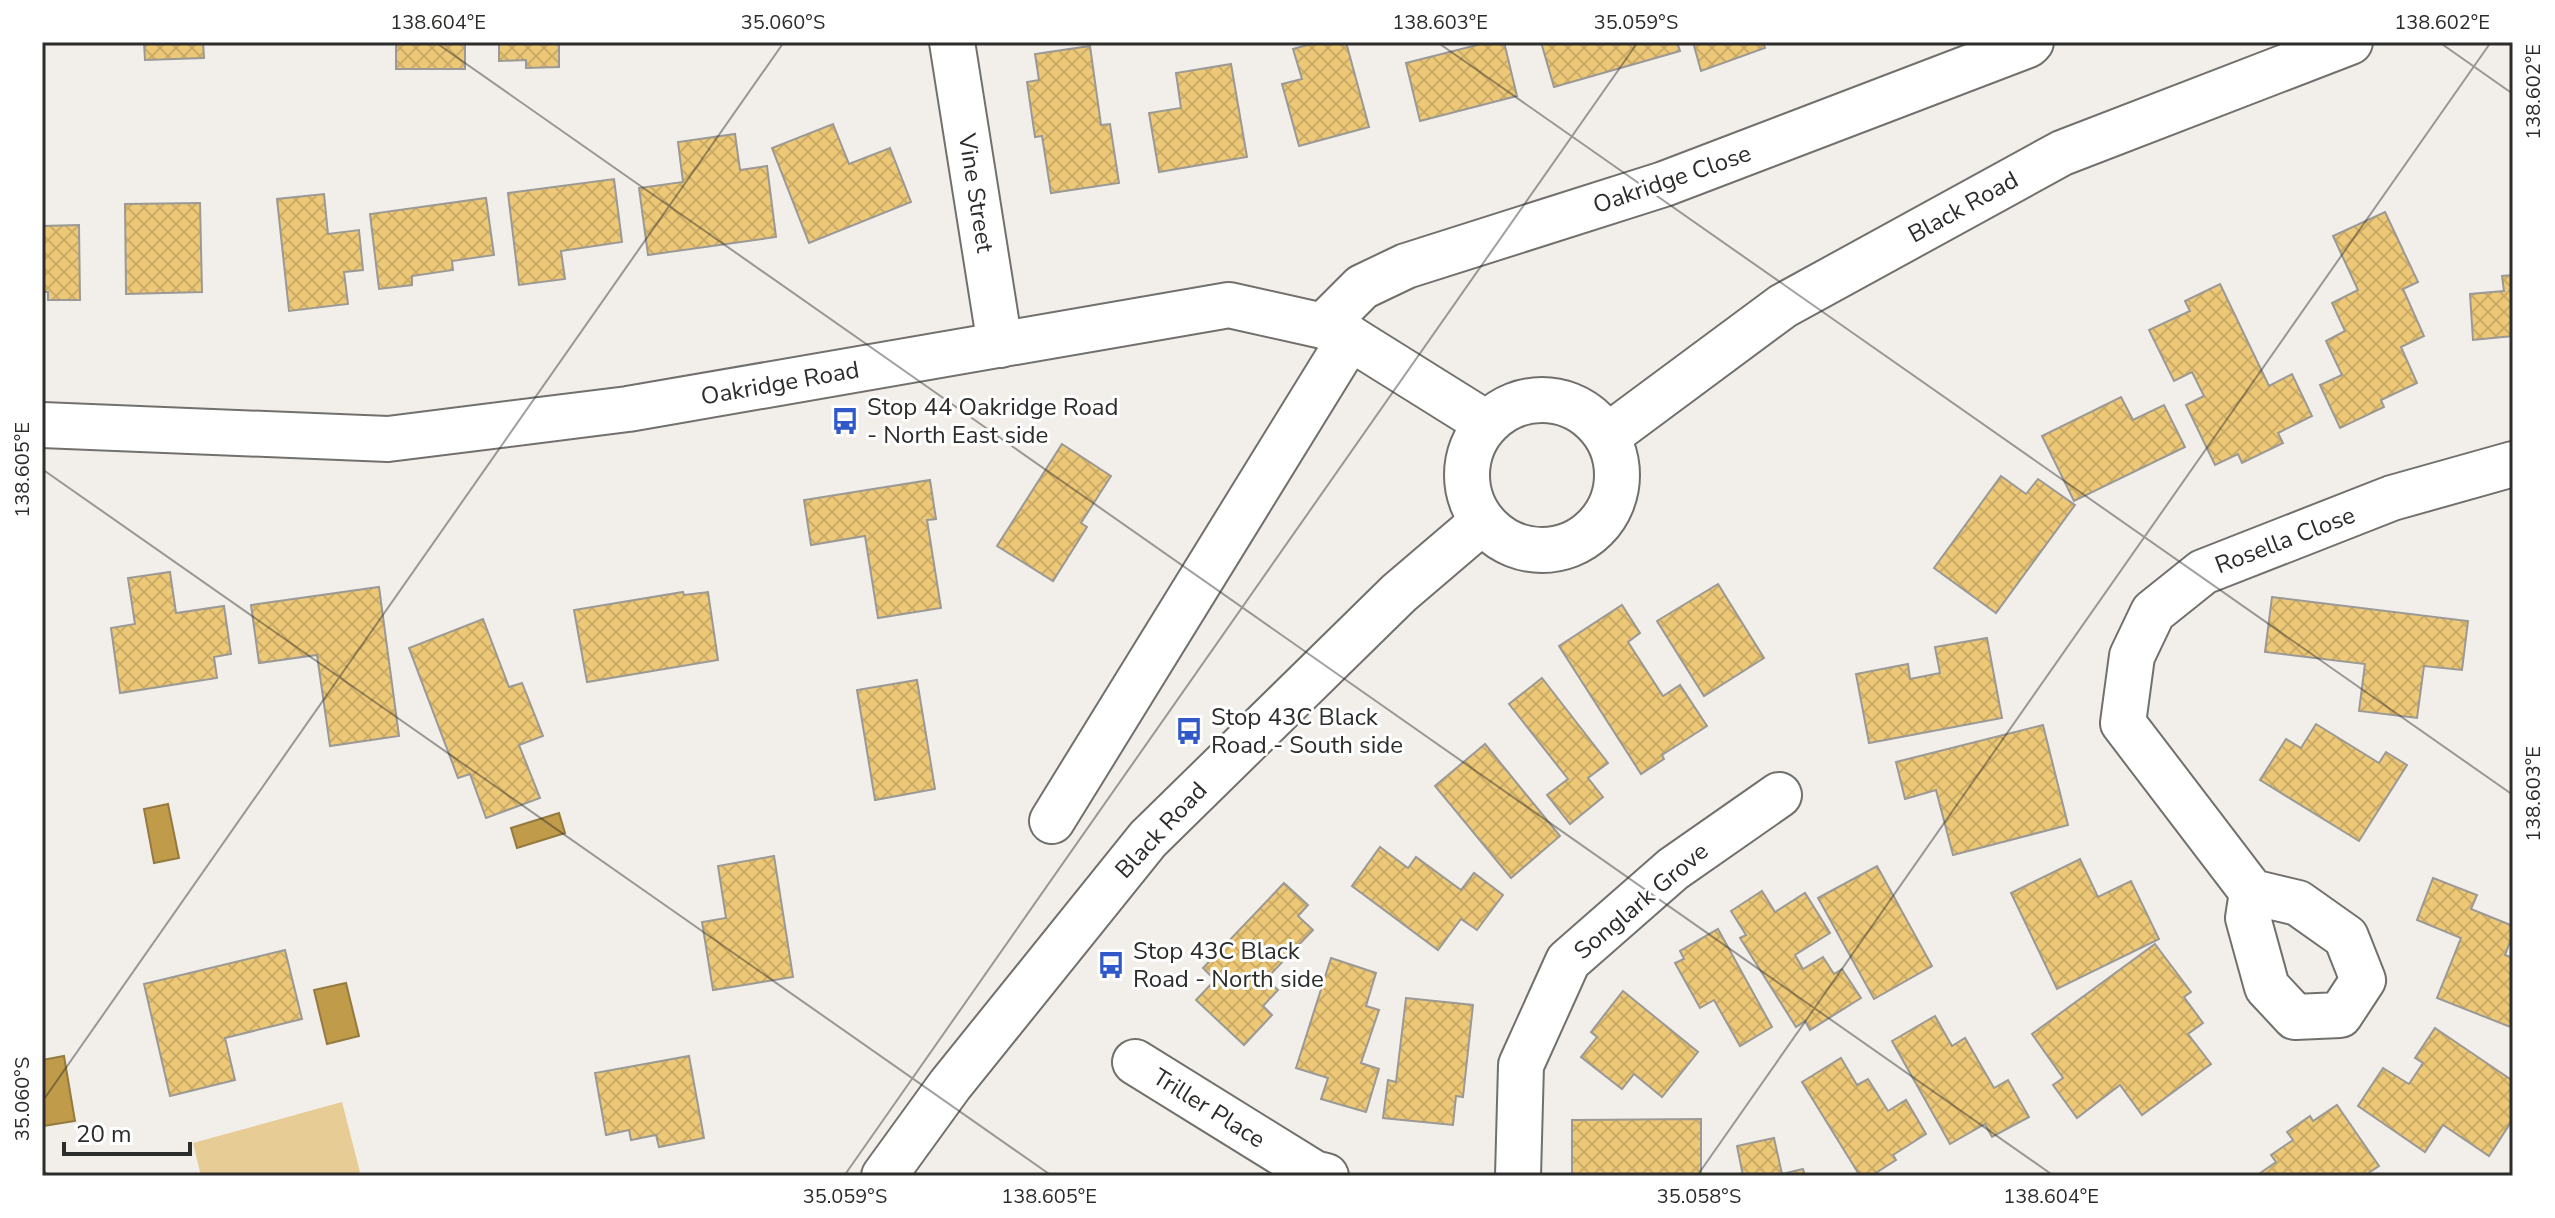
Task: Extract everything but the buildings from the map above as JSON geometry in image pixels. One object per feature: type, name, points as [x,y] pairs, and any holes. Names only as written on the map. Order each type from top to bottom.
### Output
[{"type":"street","name":"Vine Street","points":[[952,42],[1000,345]]},
{"type":"street","name":"Oakridge Close","points":[[1336,332],[1362,287],[1406,266],[1664,184],[2031,42]]},
{"type":"street","name":"Black Road","points":[[1609,435],[1783,306],[2062,153],[2350,42]]},
{"type":"street","name":"Oakridge Road","points":[[42,425],[388,439],[628,409],[1229,305],[1336,332],[1486,423]]},
{"type":"street","points":[[1052,821],[1336,332]]},
{"type":"street","points":[[1569,402],[1609,435],[1620,473],[1605,521],[1571,547],[1526,551],[1481,523],[1467,493],[1467,458],[1486,423],[1515,403],[1569,402]]},
{"type":"street","name":"Rosella Close","points":[[2252,892],[2123,723],[2132,656],[2153,612],[2203,572],[2392,498],[2513,464]]},
{"type":"street","name":"Black Road","points":[[884,1176],[950,1085],[1148,839],[1399,593],[1481,523]]},
{"type":"street","name":"Songlark Grove","points":[[1518,1176],[1521,1065],[1568,961],[1673,869],[1779,795]]},
{"type":"street","name":"Triller Place","points":[[1135,1062],[1314,1173],[1326,1176]]},
{"type":"shaded area","points":[[168,804],[179,858],[154,863],[144,809]]},
{"type":"shaded area","points":[[559,813],[565,833],[517,848],[511,828]]},
{"type":"shaded area","points":[[346,983],[359,1036],[327,1044],[314,990]]},
{"type":"shaded area","points":[[64,1056],[75,1121],[43,1126],[42,1060]]},
{"type":"shaded area","points":[[342,1102],[360,1172],[346,1176],[201,1176],[193,1143]]},
{"type":"place","name":"Stop 44 Oakridge Road - North East side","points":[[845,421]]},
{"type":"place","name":"Stop 43C Black Road - South side","points":[[1189,731]]},
{"type":"place","name":"Stop 43C Black Road - North side","points":[[1111,965]]}]
